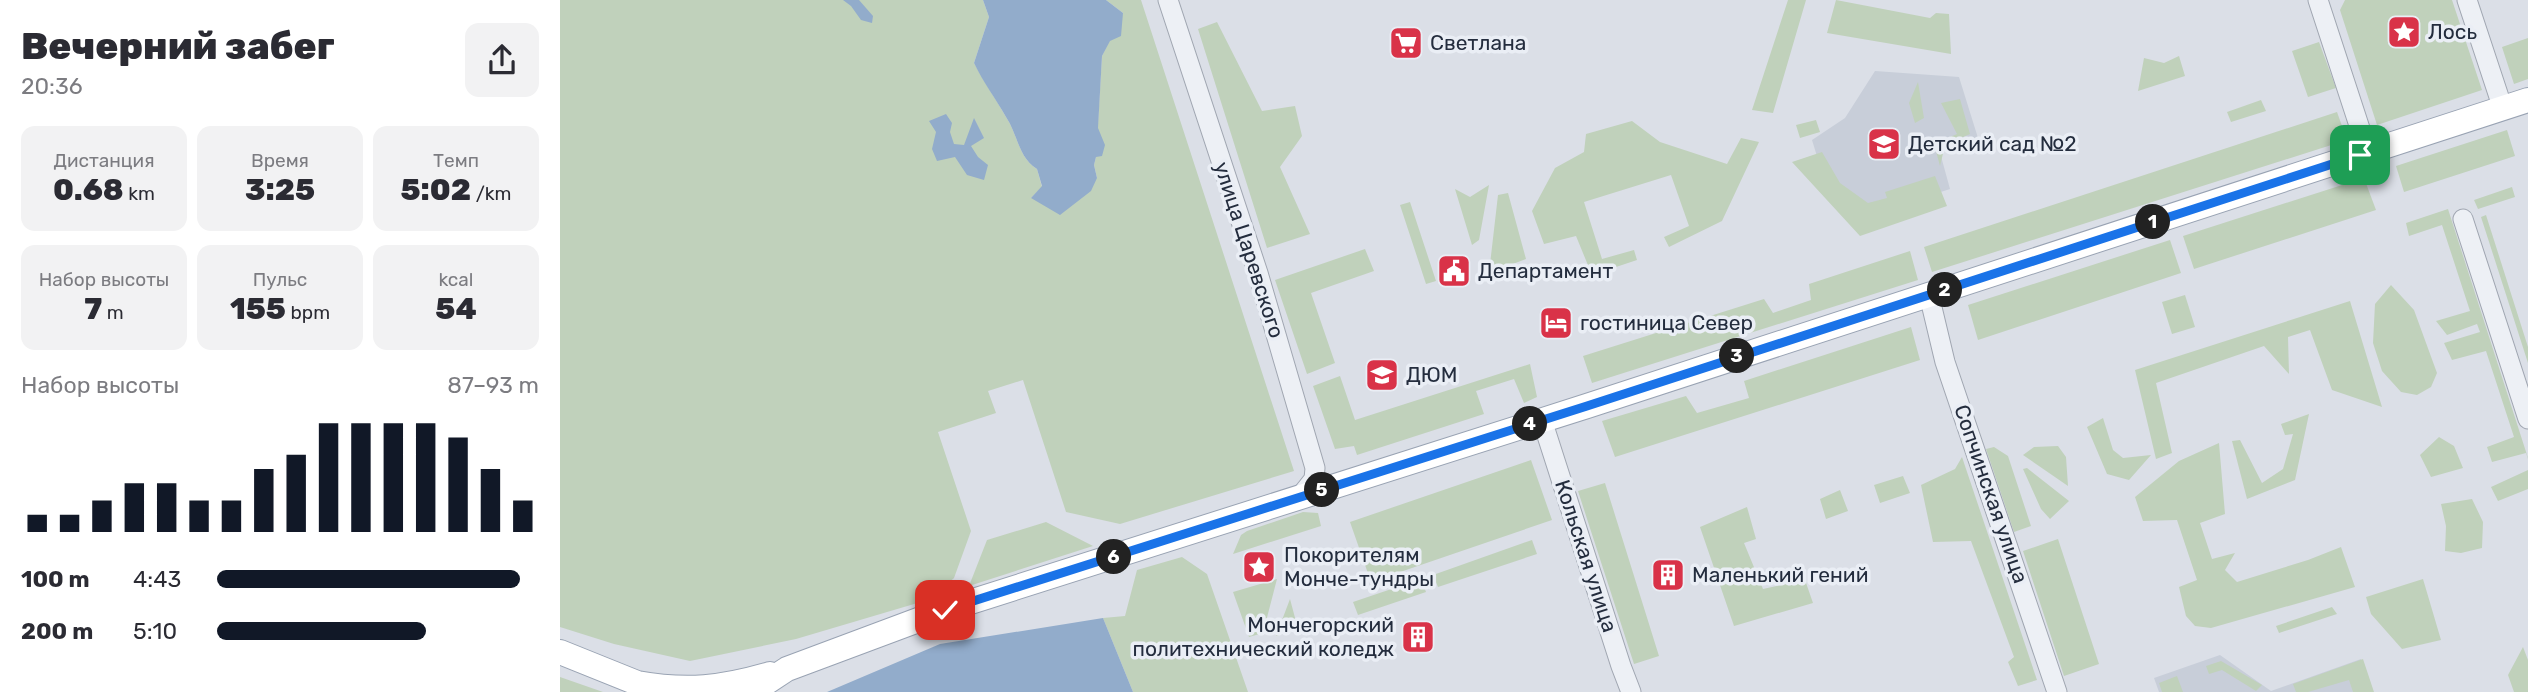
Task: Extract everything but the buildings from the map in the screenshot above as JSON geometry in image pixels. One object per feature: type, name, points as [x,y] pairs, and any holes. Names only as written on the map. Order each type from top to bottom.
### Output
[{"type":"main road","points":[[560,652],[642,688],[690,690],[742,682],[787,669],[945,610],[2528,100]]},
{"type":"main road","points":[[752,692],[787,669]]},
{"type":"street","name":"улица Царевского","points":[[1168,0],[1258,274],[1315,468]]},
{"type":"street","points":[[2467,0],[2503,109]]},
{"type":"street","points":[[2323,5],[2368,153]]},
{"type":"street","points":[[2463,219],[2528,419]]},
{"type":"street","name":"Сопчинская улица","points":[[1929,295],[1945,362],[2057,692]]},
{"type":"street","name":"Кольская улица","points":[[1542,419],[1632,692]]},
{"type":"street","points":[[1315,468],[1323,477],[1349,482]]},
{"type":"street","points":[[1299,498],[1314,479],[1315,468]]},
{"type":"shaded area","name":"Детский сад №2","points":[[1875,71],[1959,77],[1978,138],[1939,149],[1950,189],[1863,217],[1824,179],[1812,140],[1845,118]]},
{"type":"shaded area","points":[[2220,655],[2271,691],[2361,659],[2372,692],[2159,692],[2154,678]]},
{"type":"green space","points":[[560,0],[983,0],[989,17],[974,63],[1010,124],[1022,152],[1037,169],[1042,187],[1031,198],[1097,178],[1094,165],[1102,56],[1123,13],[1106,0],[1141,0],[1294,471],[1120,524],[1066,512],[1023,380],[988,391],[996,413],[938,432],[971,531],[954,578],[931,599],[796,639],[690,661],[614,644],[560,627]]},
{"type":"green space","points":[[1788,0],[1806,0],[1773,113],[1752,110]]},
{"type":"green space","points":[[1836,0],[1930,18],[1936,13],[1949,14],[1951,54],[1827,33]]},
{"type":"green space","points":[[2345,0],[2452,0],[2482,90],[2377,125],[2340,10]]},
{"type":"green space","points":[[1217,22],[1262,111],[1295,106],[1302,136],[1280,167],[1310,234],[1267,248],[1198,29]]},
{"type":"green space","points":[[2528,38],[2528,79],[2514,84],[2502,47]]},
{"type":"green space","points":[[2319,42],[2336,88],[2308,97],[2292,51]]},
{"type":"green space","points":[[2179,56],[2185,76],[2138,91],[2144,58],[2164,63]]},
{"type":"green space","points":[[1918,82],[1924,118],[1915,123],[1909,103]]},
{"type":"green space","points":[[1960,99],[1970,134],[1945,145],[1940,166],[1934,144],[1957,134],[1941,103]]},
{"type":"green space","points":[[2261,100],[2266,111],[2231,122],[2227,112]]},
{"type":"green space","points":[[2337,112],[2347,140],[1932,272],[1924,247]]},
{"type":"green space","points":[[1816,120],[1820,132],[1800,138],[1796,125]]},
{"type":"green space","points":[[1632,121],[1660,142],[1727,164],[1741,138],[1759,142],[1722,221],[1669,247],[1664,237],[1689,226],[1671,175],[1584,202],[1602,259],[1634,250],[1637,260],[1592,275],[1576,236],[1544,244],[1532,211],[1555,168],[1584,152],[1586,134]]},
{"type":"green space","points":[[2507,130],[2515,156],[2404,192],[2396,166]]},
{"type":"green space","points":[[1822,152],[1840,183],[1868,203],[1887,198],[1885,192],[1935,176],[1947,206],[1860,236],[1792,162]]},
{"type":"green space","points":[[2364,178],[2376,210],[2194,269],[2183,236]]},
{"type":"green space","points":[[1489,185],[1479,240],[1472,245],[1455,189],[1470,197]]},
{"type":"green space","points":[[2512,187],[2515,197],[2478,209],[2474,200]]},
{"type":"green space","points":[[1508,193],[1526,259],[1489,273],[1498,195]]},
{"type":"green space","points":[[1410,202],[1436,281],[1426,284],[1400,205]]},
{"type":"green space","points":[[2448,209],[2528,459],[2526,453],[2492,462],[2487,447],[2514,437],[2486,351],[2452,360],[2444,343],[2480,332],[2477,324],[2447,335],[2436,321],[2470,311],[2442,225],[2409,236],[2406,223]]},
{"type":"green space","points":[[2486,215],[2528,347],[2528,363],[2481,217]]},
{"type":"green space","points":[[2170,240],[2181,273],[1978,340],[1968,305]]},
{"type":"green space","points":[[1365,249],[1374,271],[1311,293],[1335,363],[1307,374],[1275,280]]},
{"type":"green space","points":[[1910,251],[1918,280],[1592,383],[1583,356],[1764,299],[1773,313],[1811,300],[1809,284]]},
{"type":"green space","points":[[2391,285],[2414,310],[2437,373],[2431,387],[2417,395],[2401,392],[2382,371],[2373,343],[2375,304]]},
{"type":"green space","points":[[2185,295],[2195,327],[2172,334],[2162,302]]},
{"type":"green space","points":[[2350,301],[2382,407],[2332,390],[2310,330],[2288,337],[2289,374],[2264,346],[2156,383],[2172,453],[2156,459],[2135,370]]},
{"type":"green space","points":[[1911,327],[1920,360],[1615,457],[1602,421],[1686,396],[1697,413],[1749,398],[1744,381]]},
{"type":"green space","points":[[1530,364],[1537,397],[1524,403],[1514,379],[1476,391],[1484,414],[1357,455],[1354,446],[1335,449],[1313,386],[1340,376],[1355,420]]},
{"type":"green space","points":[[2309,414],[2295,480],[2247,499],[2232,441],[2240,440],[2262,483],[2283,469],[2293,434],[2285,435],[2281,424]]},
{"type":"green space","points":[[2103,418],[2113,450],[2123,458],[2151,455],[2129,480],[2107,474],[2087,427]]},
{"type":"green space","points":[[2439,437],[2454,446],[2463,468],[2431,477],[2420,455]]},
{"type":"green space","points":[[2219,443],[2225,514],[2200,523],[2212,559],[2235,553],[2225,570],[2237,582],[2341,547],[2355,587],[2211,628],[2195,626],[2186,616],[2179,587],[2197,580],[2177,520],[2143,521],[2135,497],[2179,461]]},
{"type":"green space","points":[[2058,446],[2066,457],[2068,486],[2023,455],[2034,447]]},
{"type":"green space","points":[[1994,447],[2008,456],[2031,526],[2014,532],[1986,449]]},
{"type":"green space","points":[[1962,457],[2037,680],[2018,686],[2008,662],[2014,657],[1971,541],[1933,542],[1921,485],[1955,469]]},
{"type":"green space","points":[[1531,460],[1552,520],[1371,582],[1350,522]]},
{"type":"green space","points":[[2027,468],[2069,501],[2050,519],[2041,509],[2023,469]]},
{"type":"green space","points":[[2528,470],[2528,489],[2498,501],[2491,487]]},
{"type":"green space","points":[[1903,476],[1910,493],[1880,503],[1874,485]]},
{"type":"green space","points":[[1605,483],[1659,656],[1634,664],[1578,491]]},
{"type":"green space","points":[[1840,490],[1848,511],[1826,519],[1820,499]]},
{"type":"green space","points":[[2472,499],[2483,522],[2482,548],[2461,553],[2445,551],[2446,526],[2441,504]]},
{"type":"green space","points":[[1747,507],[1756,539],[1744,543],[1763,589],[1805,580],[1813,603],[1734,626],[1700,527]]},
{"type":"green space","points":[[1303,512],[1318,513],[1321,526],[1233,554],[1241,535],[1247,531]]},
{"type":"green space","points":[[1046,522],[1093,546],[969,586],[987,540]]},
{"type":"green space","points":[[2058,539],[2099,664],[2064,676],[2023,551]]},
{"type":"green space","points":[[1532,540],[1537,554],[1438,587],[1433,575]]},
{"type":"green space","points":[[1182,557],[1207,574],[1248,692],[1133,692],[1103,618],[1125,616],[1137,570]]},
{"type":"green space","points":[[1277,579],[1263,633],[1249,637],[1233,592]]},
{"type":"green space","points":[[1421,579],[1426,592],[1358,615],[1353,602]]},
{"type":"green space","points":[[2423,579],[2441,640],[2402,649],[2371,614],[2366,597]]},
{"type":"green space","points":[[1290,599],[1298,629],[1276,636]]},
{"type":"green space","points":[[2332,607],[2337,614],[2279,633],[2276,626]]},
{"type":"green space","points":[[2523,647],[2528,660],[2528,692],[2514,692],[2508,675]]},
{"type":"green space","points":[[2363,659],[2374,692],[2353,692],[2349,680],[2308,692],[2296,692],[2293,684]]},
{"type":"green space","points":[[2221,661],[2262,685],[2256,691],[2222,670],[2209,674],[2206,666]]},
{"type":"green space","points":[[2177,676],[2183,692],[2162,692],[2159,683]]},
{"type":"green space","points":[[560,677],[603,692],[560,692]]},
{"type":"water","points":[[843,0],[859,0],[873,16],[872,23],[861,20]]},
{"type":"water","points":[[983,0],[1106,0],[1123,13],[1121,36],[1110,41],[1102,56],[1098,128],[1105,145],[1102,156],[1096,157],[1094,165],[1097,178],[1091,191],[1060,215],[1031,198],[1042,186],[1037,169],[1022,152],[1010,124],[974,63],[989,17]]},
{"type":"water","points":[[946,114],[952,123],[950,132],[954,144],[964,145],[974,118],[984,138],[971,146],[978,157],[988,165],[984,180],[967,175],[955,157],[937,161],[932,149],[936,132],[929,121]]},
{"type":"water","points":[[1103,618],[1133,692],[827,692],[940,644]]},
{"type":"place","name":"Лось","points":[[2404,32]]},
{"type":"place","name":"Светлана","points":[[1406,43]]},
{"type":"place","name":"Детский сад №2","points":[[1884,144]]},
{"type":"place","name":"Департамент","points":[[1454,271]]},
{"type":"place","name":"гостиница Север","points":[[1556,323]]},
{"type":"place","name":"ДЮМ","points":[[1382,375]]},
{"type":"place","name":"Покорителям Монче-тундры","points":[[1259,567]]},
{"type":"place","name":"Маленький гений","points":[[1668,575]]},
{"type":"place","name":"Мончегорский политехнический коледж","points":[[1418,637]]},
{"type":"route","points":[[945,610],[1587,406],[2360,155]]}]
